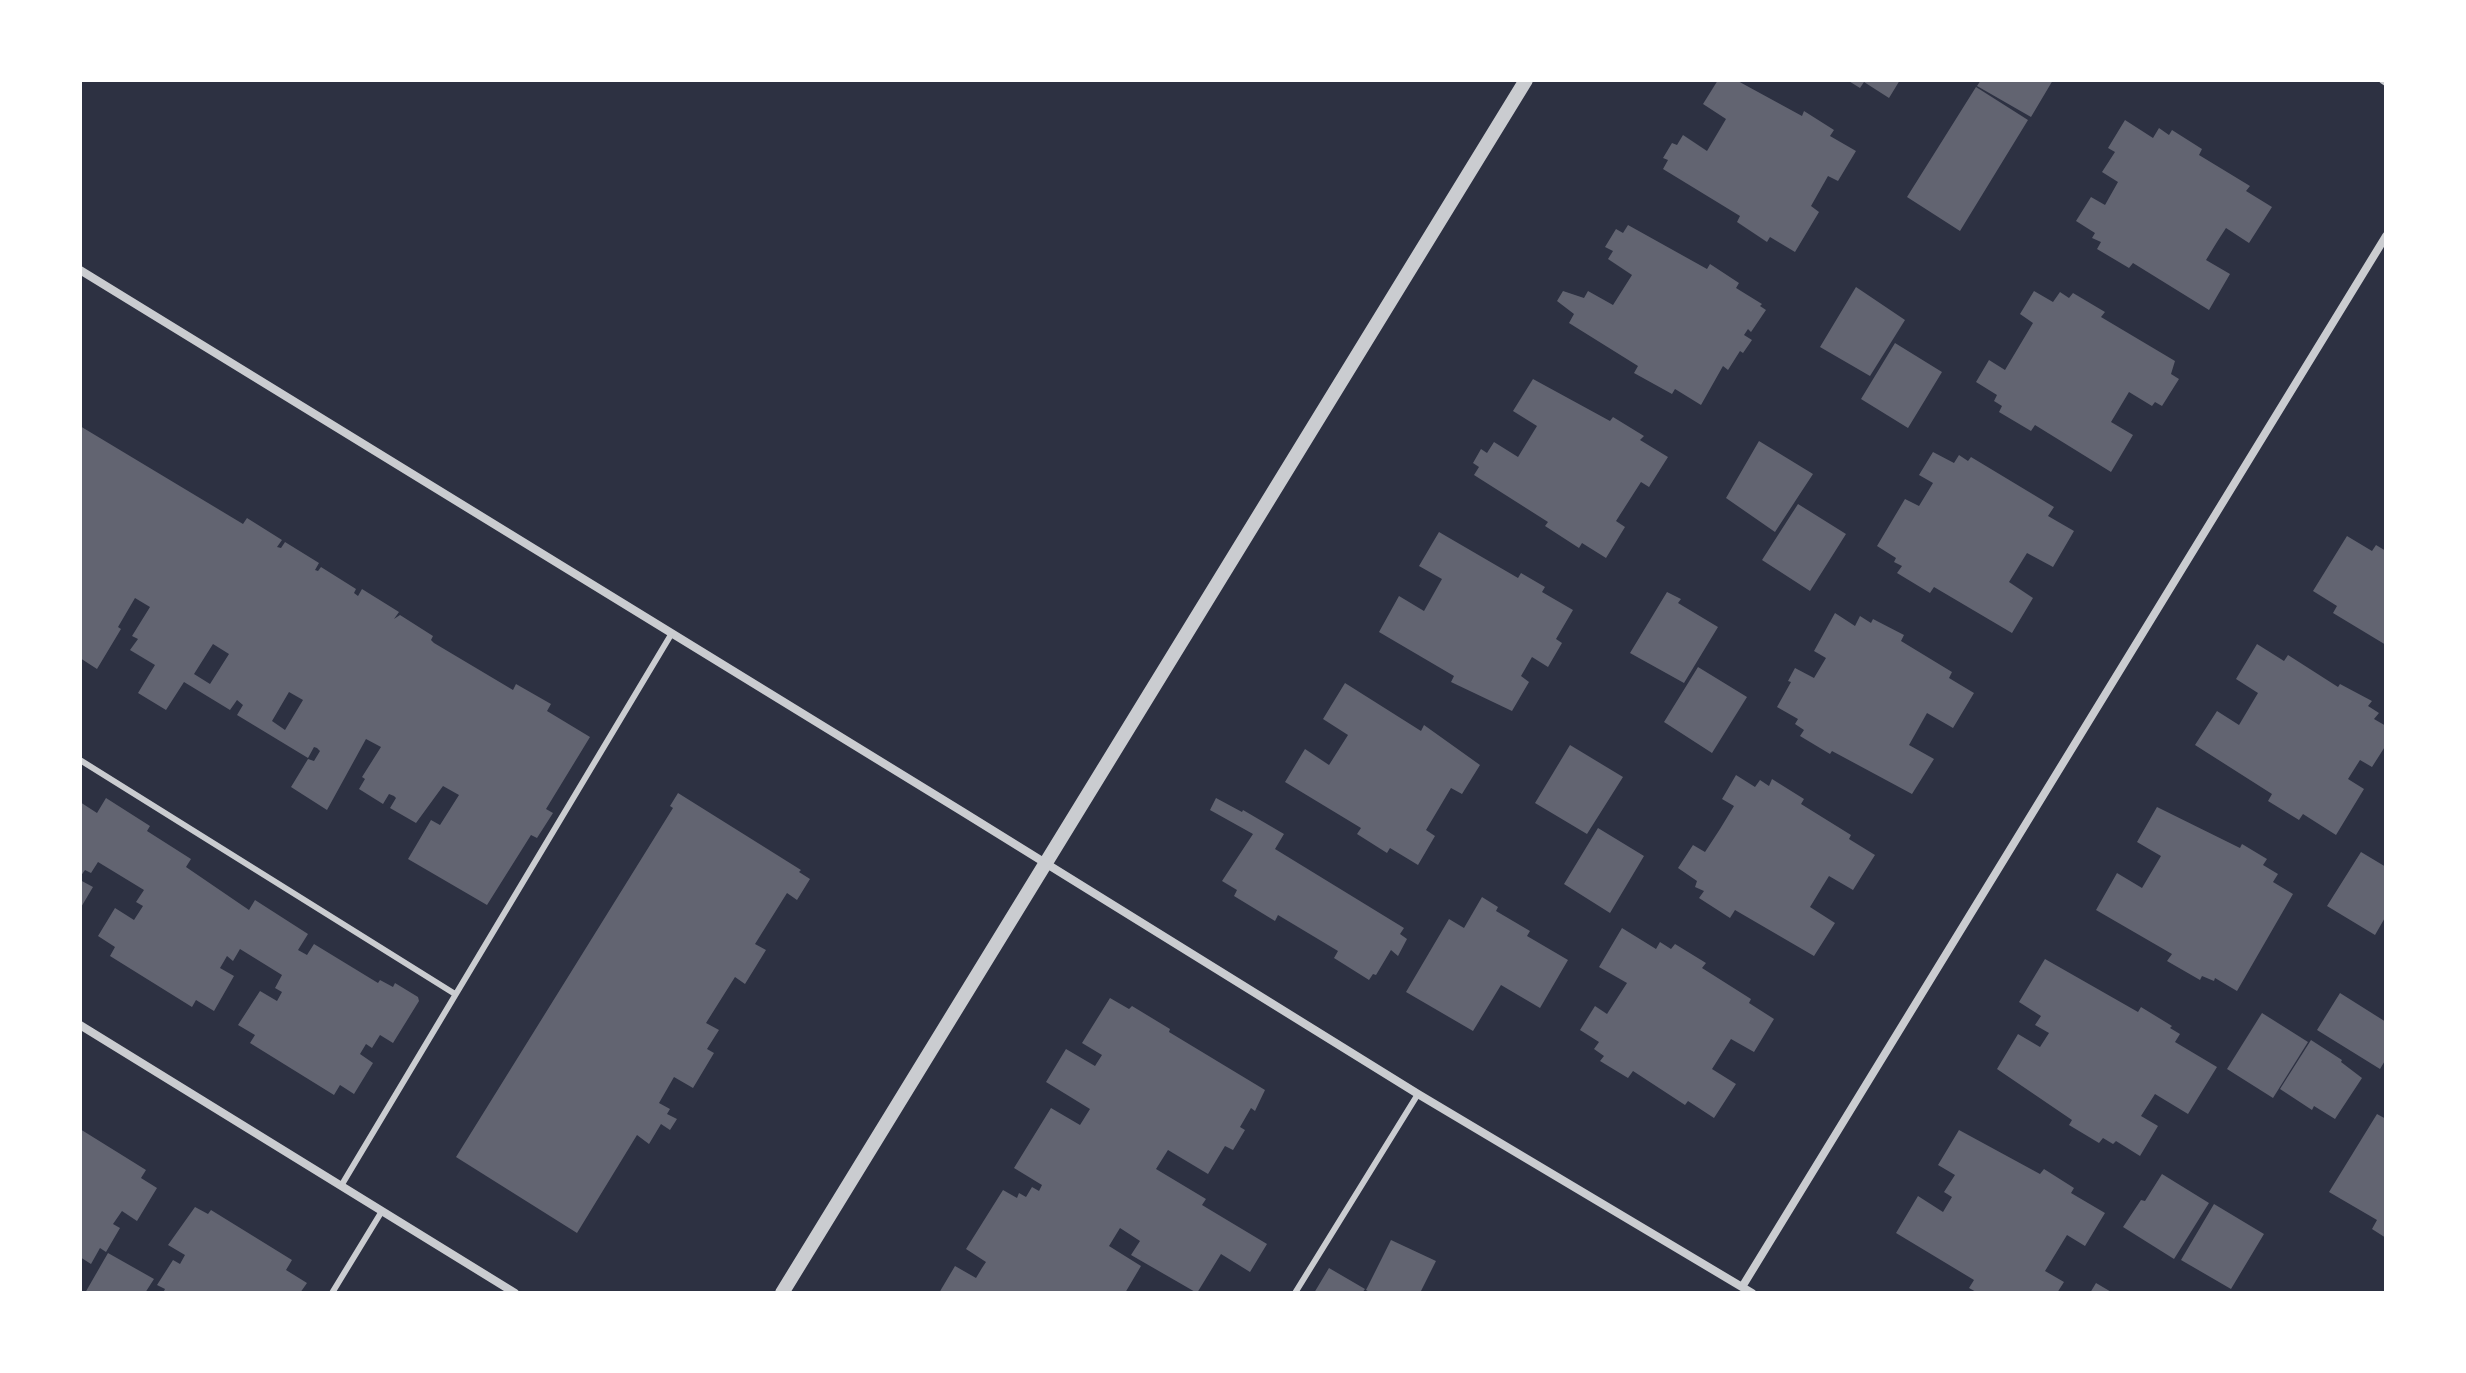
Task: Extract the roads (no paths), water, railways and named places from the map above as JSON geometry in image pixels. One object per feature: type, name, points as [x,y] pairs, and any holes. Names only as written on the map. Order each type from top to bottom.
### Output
[{"type":"street","points":[[782,1293],[1526,80]]},
{"type":"street","points":[[1742,1287],[2386,236]]},
{"type":"street","points":[[80,270],[1418,1094],[1752,1293]]},
{"type":"street","points":[[80,1025],[515,1293]]},
{"type":"lane","points":[[341,1186],[672,633]]},
{"type":"lane","points":[[80,760],[455,994]]},
{"type":"lane","points":[[1295,1293],[1418,1094]]},
{"type":"lane","points":[[332,1293],[382,1211]]}]
